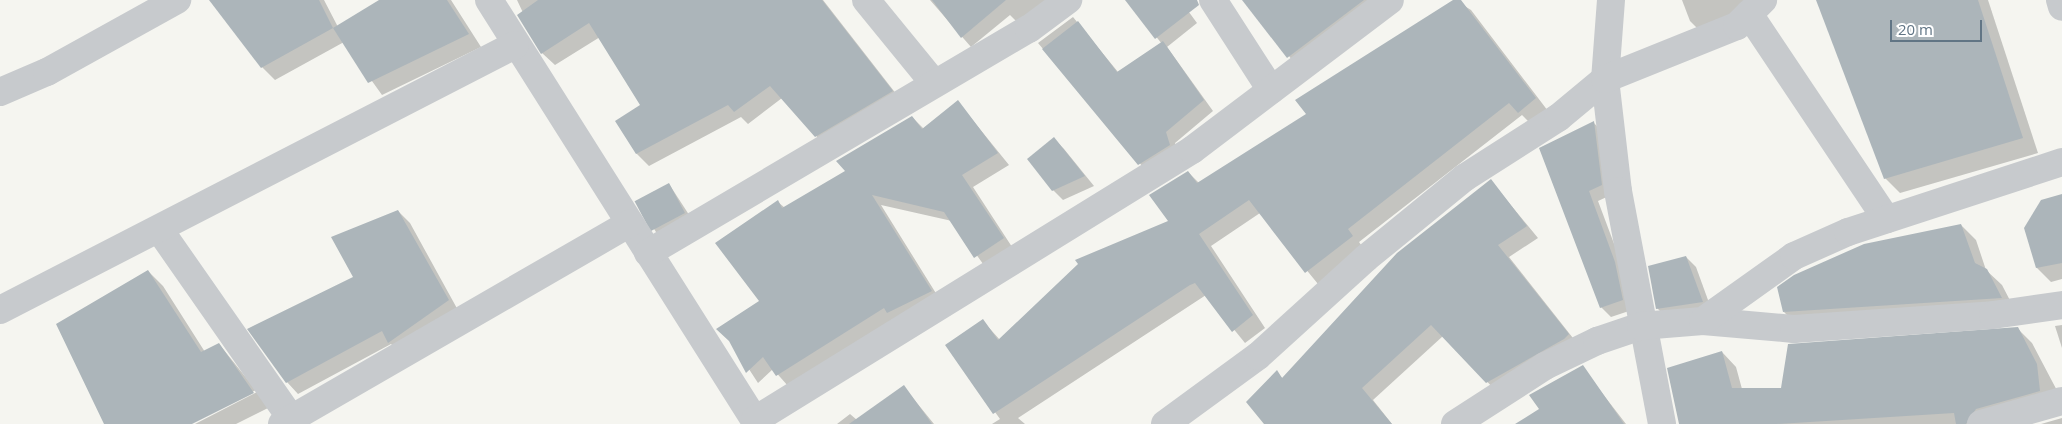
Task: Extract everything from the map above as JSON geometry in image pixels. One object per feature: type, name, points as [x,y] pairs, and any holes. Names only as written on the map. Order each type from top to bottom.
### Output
[{"type":"street","points":[[0,92],[47,72],[177,0]]},
{"type":"street","points":[[866,0],[933,82]]},
{"type":"street","points":[[648,253],[933,82],[1029,29],[1068,0]]},
{"type":"street","points":[[1213,0],[1271,90]]},
{"type":"street","points":[[494,2],[515,45],[756,422],[1192,150],[1390,0]]},
{"type":"street","points":[[1611,0],[1605,79],[1641,326],[1662,424]]},
{"type":"street","points":[[2060,0],[2062,6]]},
{"type":"street","points":[[1165,424],[1258,356],[1366,258],[1464,178],[1558,118],[1605,79],[1738,26],[1756,7],[1886,220]]},
{"type":"street","points":[[0,310],[515,45]]},
{"type":"street","points":[[1703,321],[1794,256],[1886,220],[2062,162]]},
{"type":"street","points":[[159,229],[290,423],[629,224]]},
{"type":"street","points":[[1455,424],[1545,366],[1641,326],[1703,321],[1794,329],[1993,315],[2062,305]]},
{"type":"street","points":[[1981,424],[2062,401]]},
{"type":"building","points":[[209,0],[319,0],[333,28],[261,68]]},
{"type":"building","points":[[379,0],[447,0],[469,34],[368,83],[333,28]]},
{"type":"building","points":[[538,0],[822,0],[893,91],[815,137],[770,86],[734,112],[728,105],[636,154],[615,121],[640,105],[589,23],[541,54],[517,15]]},
{"type":"building","points":[[932,0],[1006,0],[961,38]]},
{"type":"building","points":[[1125,0],[1197,0],[1199,5],[1155,39]]},
{"type":"building","points":[[1242,0],[1364,0],[1287,58]]},
{"type":"building","points":[[1453,0],[1461,0],[1536,98],[1518,113],[1509,103],[1348,229],[1353,236],[1305,273],[1249,200],[1199,234],[1253,315],[1232,332],[1195,283],[993,414],[945,345],[983,319],[998,340],[1078,264],[1075,260],[1168,221],[1149,195],[1188,171],[1197,183],[1306,114],[1295,100]]},
{"type":"building","points":[[1816,0],[1978,0],[2023,138],[1884,179]]},
{"type":"building","points":[[1078,21],[1117,72],[1163,41],[1204,100],[1166,132],[1170,145],[1138,165],[1042,49]]},
{"type":"building","points":[[958,100],[998,153],[962,175],[1004,238],[974,258],[944,212],[872,195],[932,291],[887,313],[884,308],[776,376],[763,357],[746,373],[729,341],[716,329],[759,301],[715,243],[778,200],[782,208],[845,171],[836,161],[912,116],[922,129]]},
{"type":"building","points":[[1594,121],[1602,185],[1589,191],[1615,262],[1623,300],[1600,308],[1539,148]]},
{"type":"building","points":[[1054,137],[1085,176],[1052,191],[1027,159]]},
{"type":"building","points":[[1491,179],[1527,226],[1498,245],[1569,334],[1564,339],[1486,383],[1431,325],[1362,388],[1392,424],[1264,424],[1246,402],[1277,370],[1282,378],[1397,253]]},
{"type":"building","points":[[669,183],[685,213],[651,231],[635,201]]},
{"type":"building","points":[[2062,194],[2062,263],[2036,268],[2024,228],[2041,200]]},
{"type":"building","points":[[398,210],[449,300],[388,343],[382,331],[286,383],[247,329],[353,277],[331,237]]},
{"type":"building","points":[[1961,224],[1975,263],[1987,269],[2002,298],[1783,312],[1777,287],[1794,275],[1864,244]]},
{"type":"building","points":[[1686,256],[1703,302],[1656,309],[1648,266]]},
{"type":"building","points":[[148,270],[201,352],[219,343],[254,393],[192,424],[104,424],[56,324]]},
{"type":"building","points":[[2018,327],[2037,364],[2040,391],[1976,409],[1966,424],[1956,424],[1954,413],[1776,424],[1679,424],[1667,368],[1722,351],[1732,388],[1781,388],[1788,344]]},
{"type":"building","points":[[1583,365],[1624,424],[1515,424],[1539,409],[1529,395]]},
{"type":"building","points":[[904,385],[932,424],[849,424]]}]
